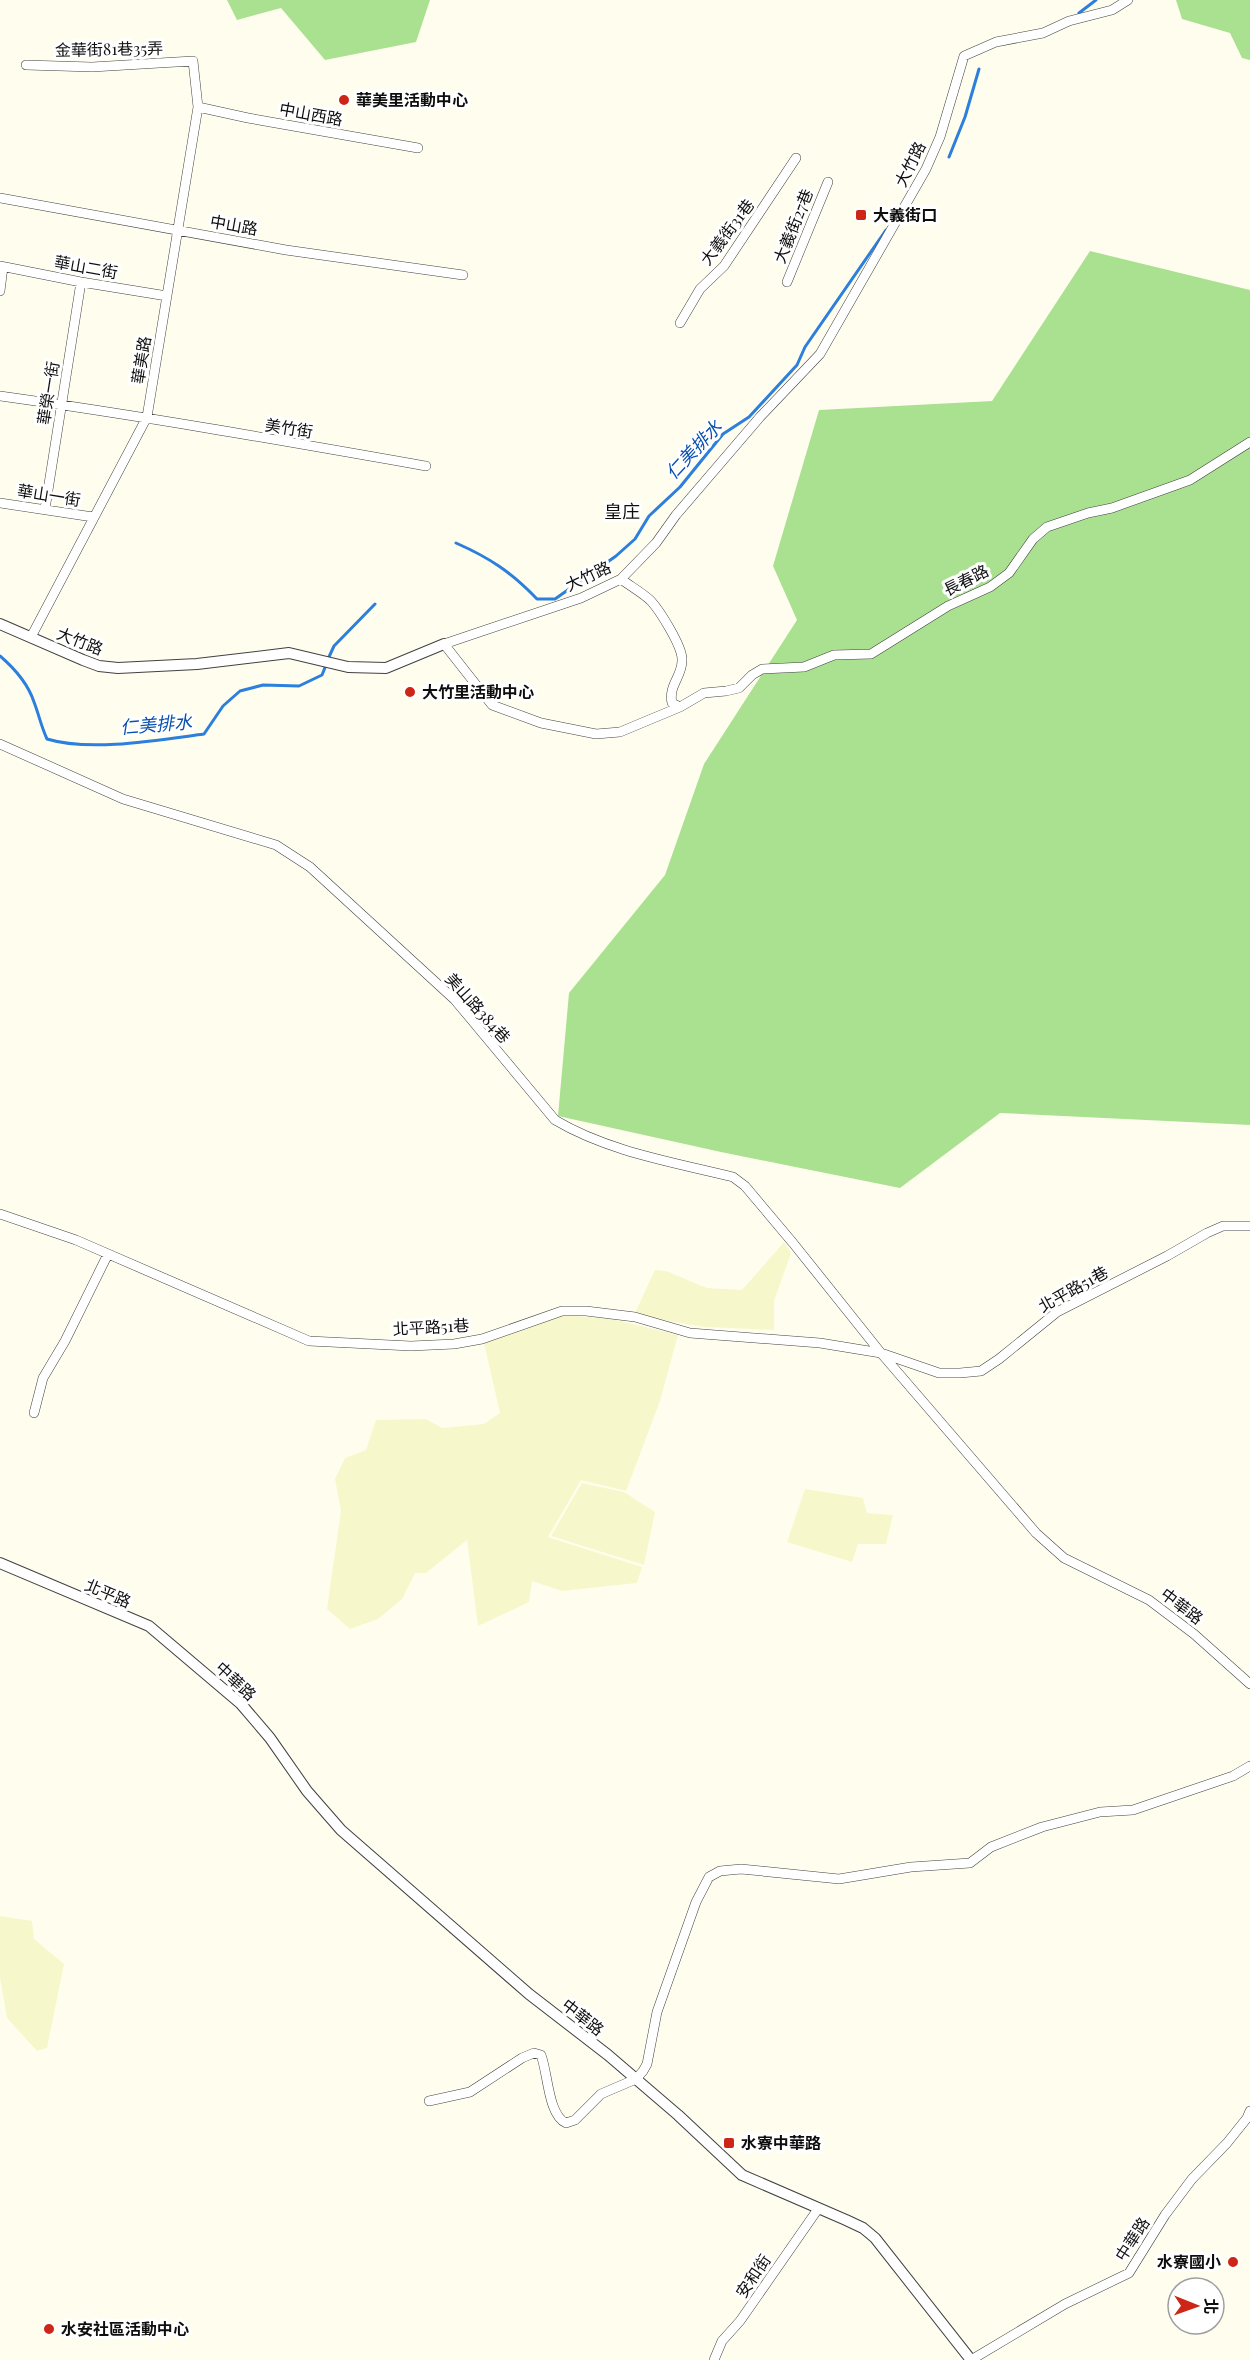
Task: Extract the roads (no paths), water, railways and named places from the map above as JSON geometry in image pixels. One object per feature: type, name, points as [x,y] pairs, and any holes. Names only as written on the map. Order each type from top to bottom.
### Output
[{"type":"street","name":"大竹路","points":[[0,624],[99,666],[118,668],[197,664],[289,653],[348,667],[386,668],[444,644],[582,598],[621,579],[656,543],[676,515],[760,417],[820,354],[926,169],[940,137],[964,56],[996,42],[1043,33],[1069,21],[1112,9],[1128,0]]},
{"type":"street","name":"金華街81巷35弄","points":[[26,65],[92,67],[193,61]]},
{"type":"street","name":"華美路","points":[[31,638],[147,417],[198,107],[193,61]]},
{"type":"street","name":"中山西路","points":[[198,107],[418,148]]},
{"type":"street","name":"大義街31巷","points":[[680,323],[700,290],[730,258],[796,158]]},
{"type":"street","name":"大義街27巷","points":[[787,282],[828,182]]},
{"type":"street","name":"中山路","points":[[0,198],[286,250],[463,275]]},
{"type":"street","points":[[0,291],[2,267]]},
{"type":"street","name":"華山二街","points":[[2,267],[167,296]]},
{"type":"street","name":"華榮一街","points":[[45,509],[81,282]]},
{"type":"street","name":"美竹街","points":[[0,396],[147,417],[191,427],[426,466]]},
{"type":"street","name":"長春路","points":[[444,644],[492,705],[541,723],[596,734],[620,732],[680,707],[704,693],[726,692],[739,688],[762,669],[804,667],[834,655],[872,654],[948,606],[990,587],[1009,573],[1033,539],[1047,527],[1088,513],[1112,508],[1190,480],[1250,442]]},
{"type":"street","name":"華山一街","points":[[0,503],[93,517]]},
{"type":"street","points":[[621,579],[651,602],[678,643],[682,659],[679,677],[670,693],[672,703],[680,707]]},
{"type":"street","name":"美山路384巷","points":[[0,744],[123,799],[276,846],[310,867],[455,1000],[555,1120],[570,1129],[618,1148],[733,1177],[745,1186],[794,1243],[881,1353]]},
{"type":"street","name":"北平路51巷","points":[[0,1214],[108,1254],[309,1341],[411,1346],[454,1344],[482,1339],[562,1311],[586,1311],[635,1317],[690,1333],[820,1343],[881,1353],[939,1372],[981,1371],[1057,1312],[1207,1233],[1223,1226],[1250,1226]]},
{"type":"street","points":[[34,1413],[43,1378],[65,1341],[108,1254]]},
{"type":"street","name":"中華路","points":[[881,1353],[1036,1533],[1064,1558],[1149,1600],[1194,1634],[1250,1684]]},
{"type":"street","name":"北平路","points":[[0,1563],[149,1626],[196,1665]]},
{"type":"street","name":"中華路","points":[[196,1665],[240,1704],[270,1738],[307,1791],[341,1830],[530,1994],[636,2079],[742,2175],[863,2228],[875,2238],[971,2360],[1065,2304],[1129,2273],[1165,2215],[1192,2179],[1227,2143],[1250,2111]]},
{"type":"street","points":[[429,2101],[470,2092],[522,2058],[534,2053],[541,2055],[546,2068],[552,2105],[559,2120],[566,2123],[575,2120],[601,2094],[636,2079],[647,2064],[657,2012],[696,1902],[710,1877],[720,1871],[741,1869],[839,1879],[911,1867],[970,1863],[991,1847],[1042,1827],[1100,1812],[1133,1810],[1233,1776],[1250,1766]]},
{"type":"street","name":"安和街","points":[[714,2360],[722,2341],[740,2321],[818,2209]]},
{"type":"waterway","name":"仁美排水","points":[[1079,13],[1096,0]]},
{"type":"waterway","name":"仁美排水","points":[[949,157],[965,117],[979,69]]},
{"type":"waterway","name":"仁美排水","points":[[456,543],[500,566],[537,599],[555,599],[616,556],[635,539],[649,516],[680,487],[723,434],[749,417],[797,365],[805,347],[886,230]]},
{"type":"waterway","name":"仁美排水","points":[[328,659],[334,646],[375,604]]},
{"type":"waterway","name":"仁美排水","points":[[0,656],[28,689],[47,739],[83,745],[125,744],[204,734],[223,706],[240,691],[263,685],[299,686],[322,675],[326,665]]},
{"type":"place","name":"華美里活動中心","points":[[344,100]]},
{"type":"place","name":"大義街口","points":[[861,215]]},
{"type":"place","name":"大竹里活動中心","points":[[410,692]]},
{"type":"place","name":"水寮中華路","points":[[729,2143]]},
{"type":"place","name":"水寮國小","points":[[1233,2262]]},
{"type":"place","name":"水安社區活動中心","points":[[49,2329]]},
{"type":"district","name":"皇庄","points":[[622,512]]}]
